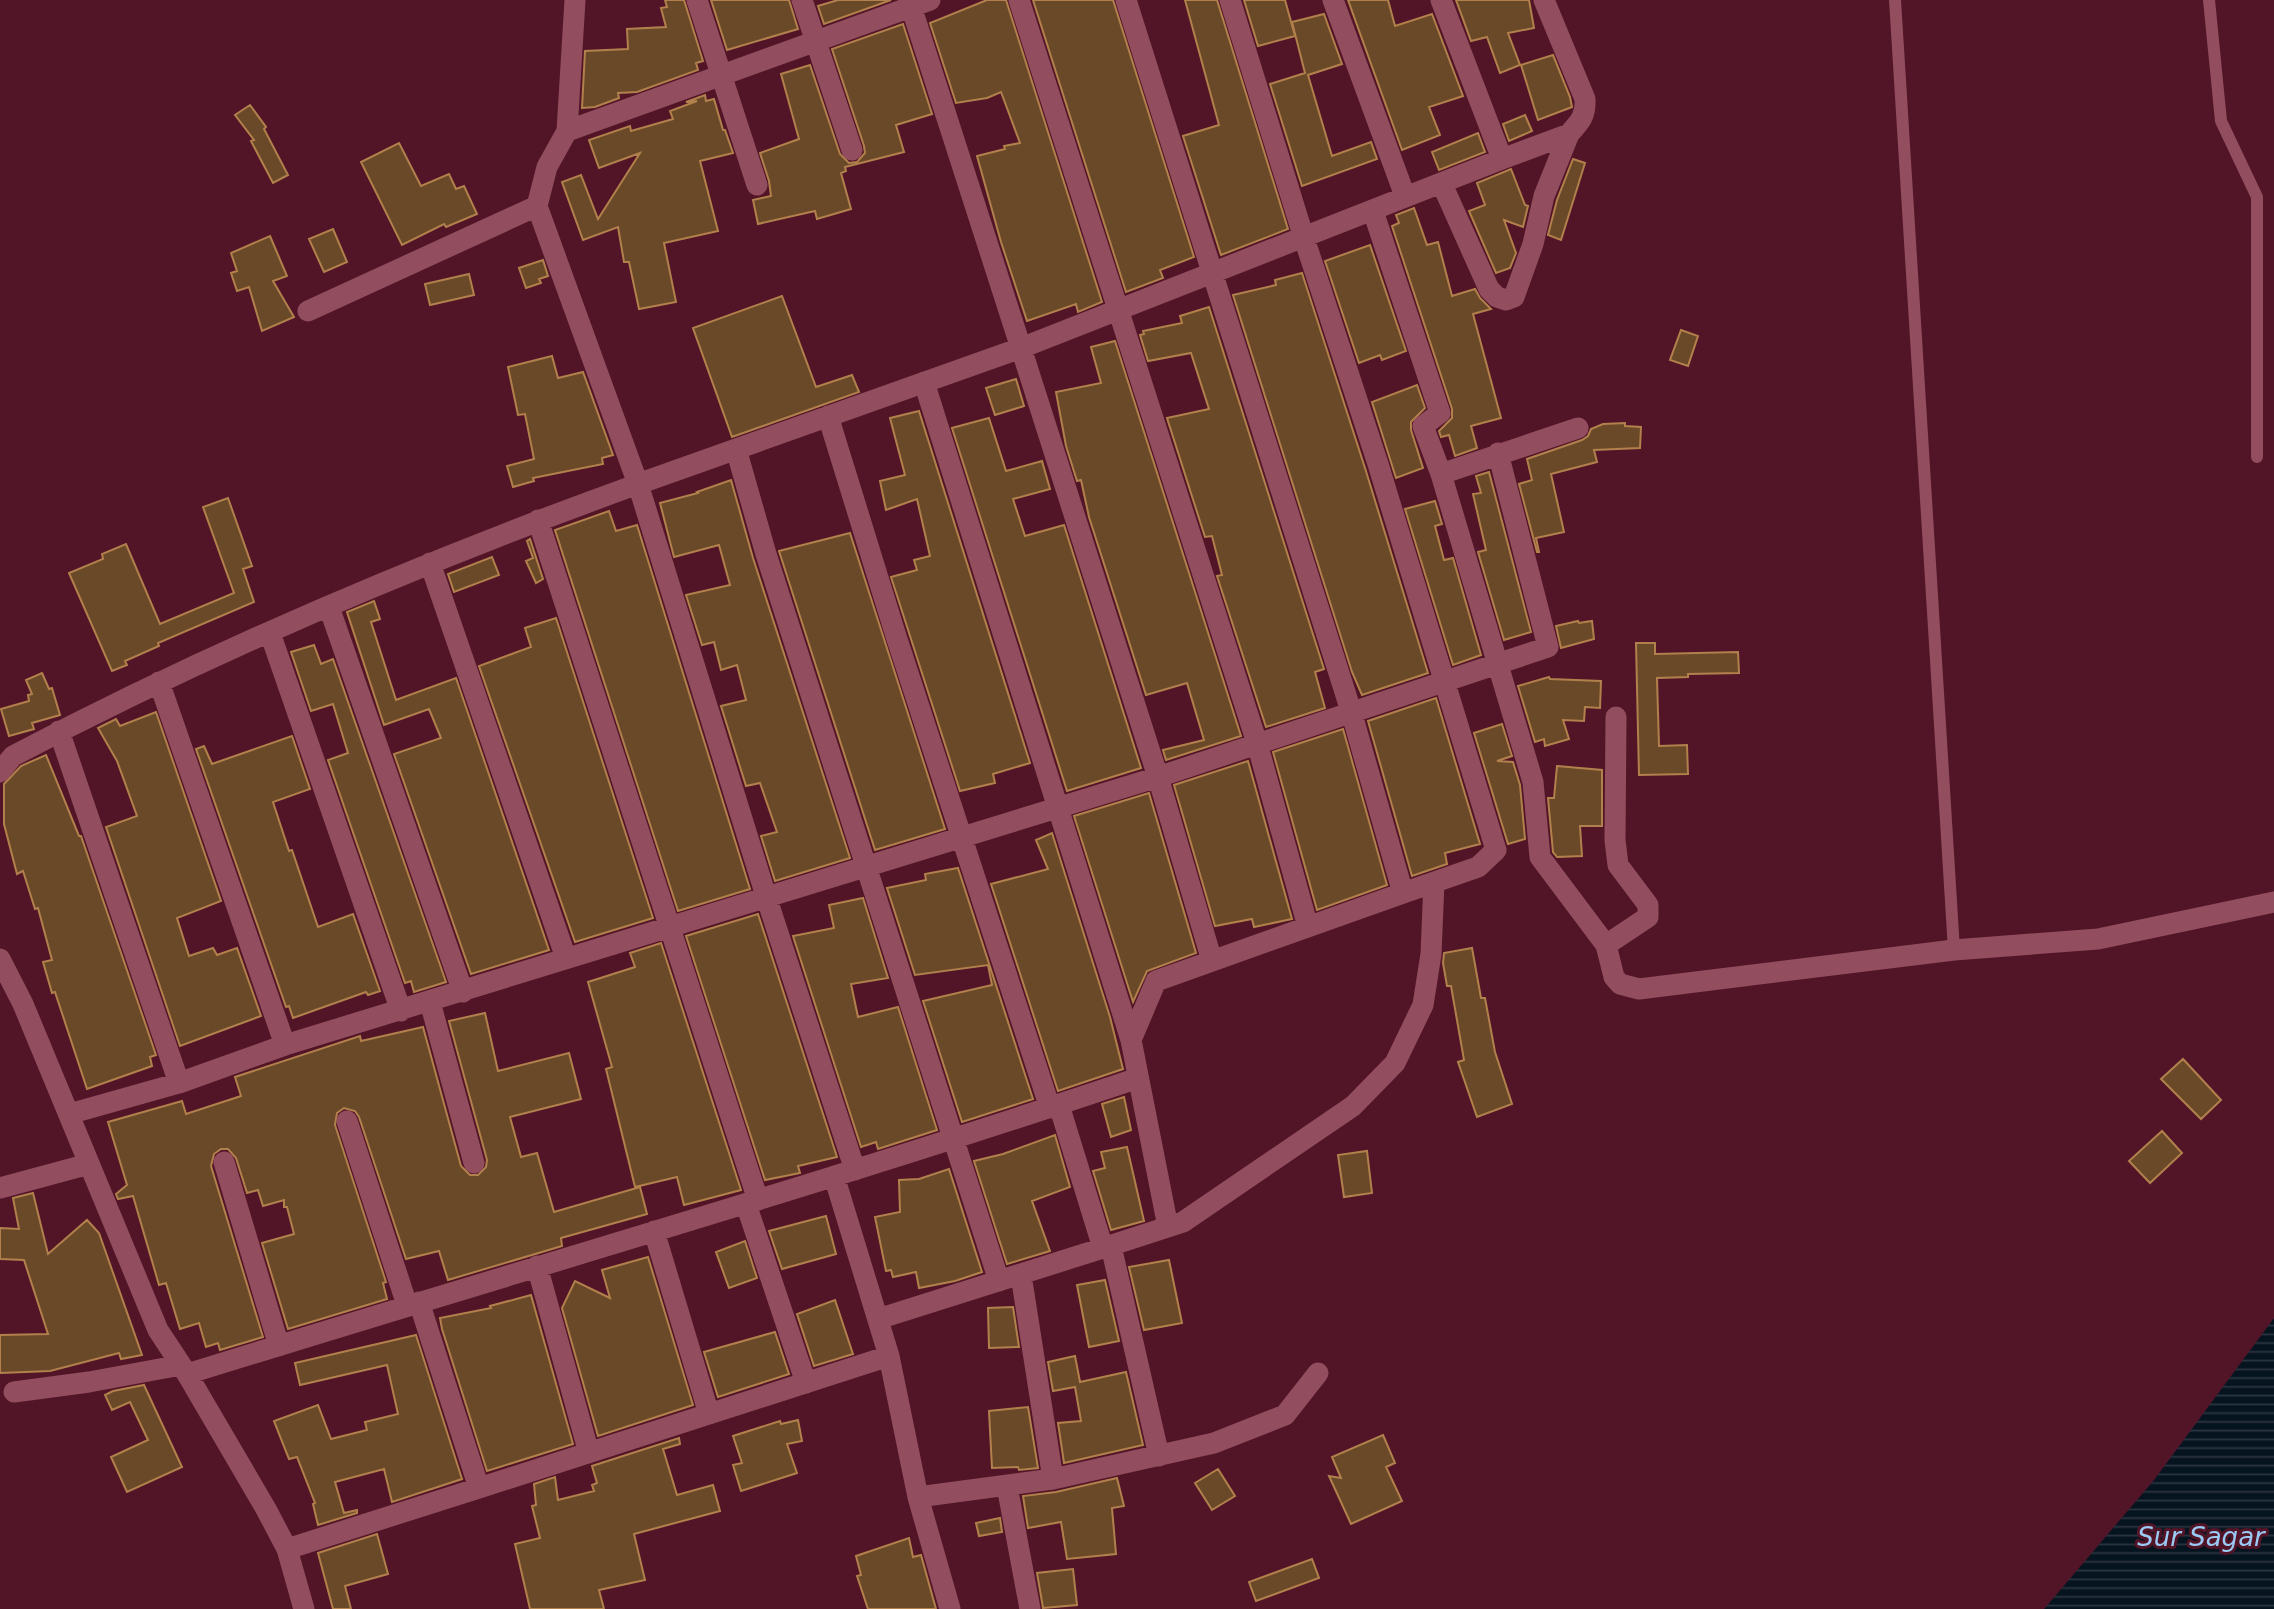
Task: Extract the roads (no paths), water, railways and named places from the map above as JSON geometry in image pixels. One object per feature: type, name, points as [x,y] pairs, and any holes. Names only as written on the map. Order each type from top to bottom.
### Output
[{"type":"street","points":[[575,0],[567,131],[547,167],[537,206],[638,484],[766,896],[855,1170]]},
{"type":"street","points":[[697,0],[757,185]]},
{"type":"street","points":[[802,0],[852,150]]},
{"type":"street","points":[[1019,0],[1257,743],[1308,927]]},
{"type":"street","points":[[1126,0],[1351,711],[1403,893]]},
{"type":"street","points":[[1131,1040],[1156,981],[1478,867],[1496,850],[1378,464],[1230,0]]},
{"type":"street","points":[[1333,0],[1405,196]]},
{"type":"street","points":[[1441,0],[1502,159]]},
{"type":"street","points":[[1442,184],[1489,289],[1497,297],[1506,300],[1514,297],[1533,244],[1544,196],[1569,134],[1583,120],[1585,111],[1585,99],[1544,0]]},
{"type":"street","points":[[567,131],[815,43],[917,2],[1021,348],[1158,777],[1212,961]]},
{"type":"street","points":[[0,772],[13,755],[159,682],[430,563],[538,520],[1021,348],[1569,134]]},
{"type":"street","points":[[308,311],[537,206]]},
{"type":"street","points":[[1373,211],[1440,414],[1423,426],[1441,474],[1533,782],[1540,857],[1606,945],[1614,978],[1620,984],[1639,989],[1954,950],[2098,939],[2274,902]]},
{"type":"street","points":[[924,382],[1131,1040],[1168,1227]]},
{"type":"street","points":[[828,416],[896,636],[962,835],[1054,1106],[1107,1247],[1159,1456]]},
{"type":"street","points":[[1441,474],[1578,428]]},
{"type":"street","points":[[736,449],[766,554],[864,865],[999,1281]]},
{"type":"street","points":[[69,1114],[179,1083],[285,1045],[463,992],[864,865],[1158,777],[1548,647],[1498,453]]},
{"type":"street","points":[[538,520],[669,927],[806,1383]]},
{"type":"street","points":[[430,563],[566,958]]},
{"type":"street","points":[[329,607],[463,992]]},
{"type":"street","points":[[270,633],[401,1011]]},
{"type":"street","points":[[159,682],[285,1045]]},
{"type":"street","points":[[1606,945],[1648,916],[1648,905],[1618,865],[1615,840],[1616,717]]},
{"type":"street","points":[[60,731],[179,1083]]},
{"type":"street","points":[[878,1319],[1184,1222],[1353,1106],[1395,1063],[1423,1005],[1431,954],[1434,882]]},
{"type":"street","points":[[0,959],[23,1004],[158,1330],[266,1509],[287,1549],[304,1609]]},
{"type":"street","points":[[430,1002],[474,1163]]},
{"type":"street","points":[[14,1392],[184,1370],[279,1346],[855,1170],[1138,1078]]},
{"type":"street","points":[[346,1121],[480,1488]]},
{"type":"street","points":[[224,1162],[279,1346]]},
{"type":"street","points":[[0,1188],[89,1164]]},
{"type":"street","points":[[834,1176],[889,1356],[918,1497],[950,1609]]},
{"type":"street","points":[[654,1231],[709,1414]]},
{"type":"street","points":[[537,1266],[589,1452]]},
{"type":"street","points":[[1021,1275],[1053,1479]]},
{"type":"street","points":[[287,1549],[889,1356]]},
{"type":"street","points":[[918,1497],[1053,1479],[1214,1443],[1285,1415],[1318,1373]]},
{"type":"street","points":[[1007,1486],[1030,1609]]},
{"type":"lane","points":[[1895,0],[1954,950]]},
{"type":"lane","points":[[2209,0],[2221,121],[2257,197],[2257,457]]},
{"type":"water","name":"Sur Sagar","points":[[2274,1318],[2274,1609],[2044,1609],[2154,1480]]}]
